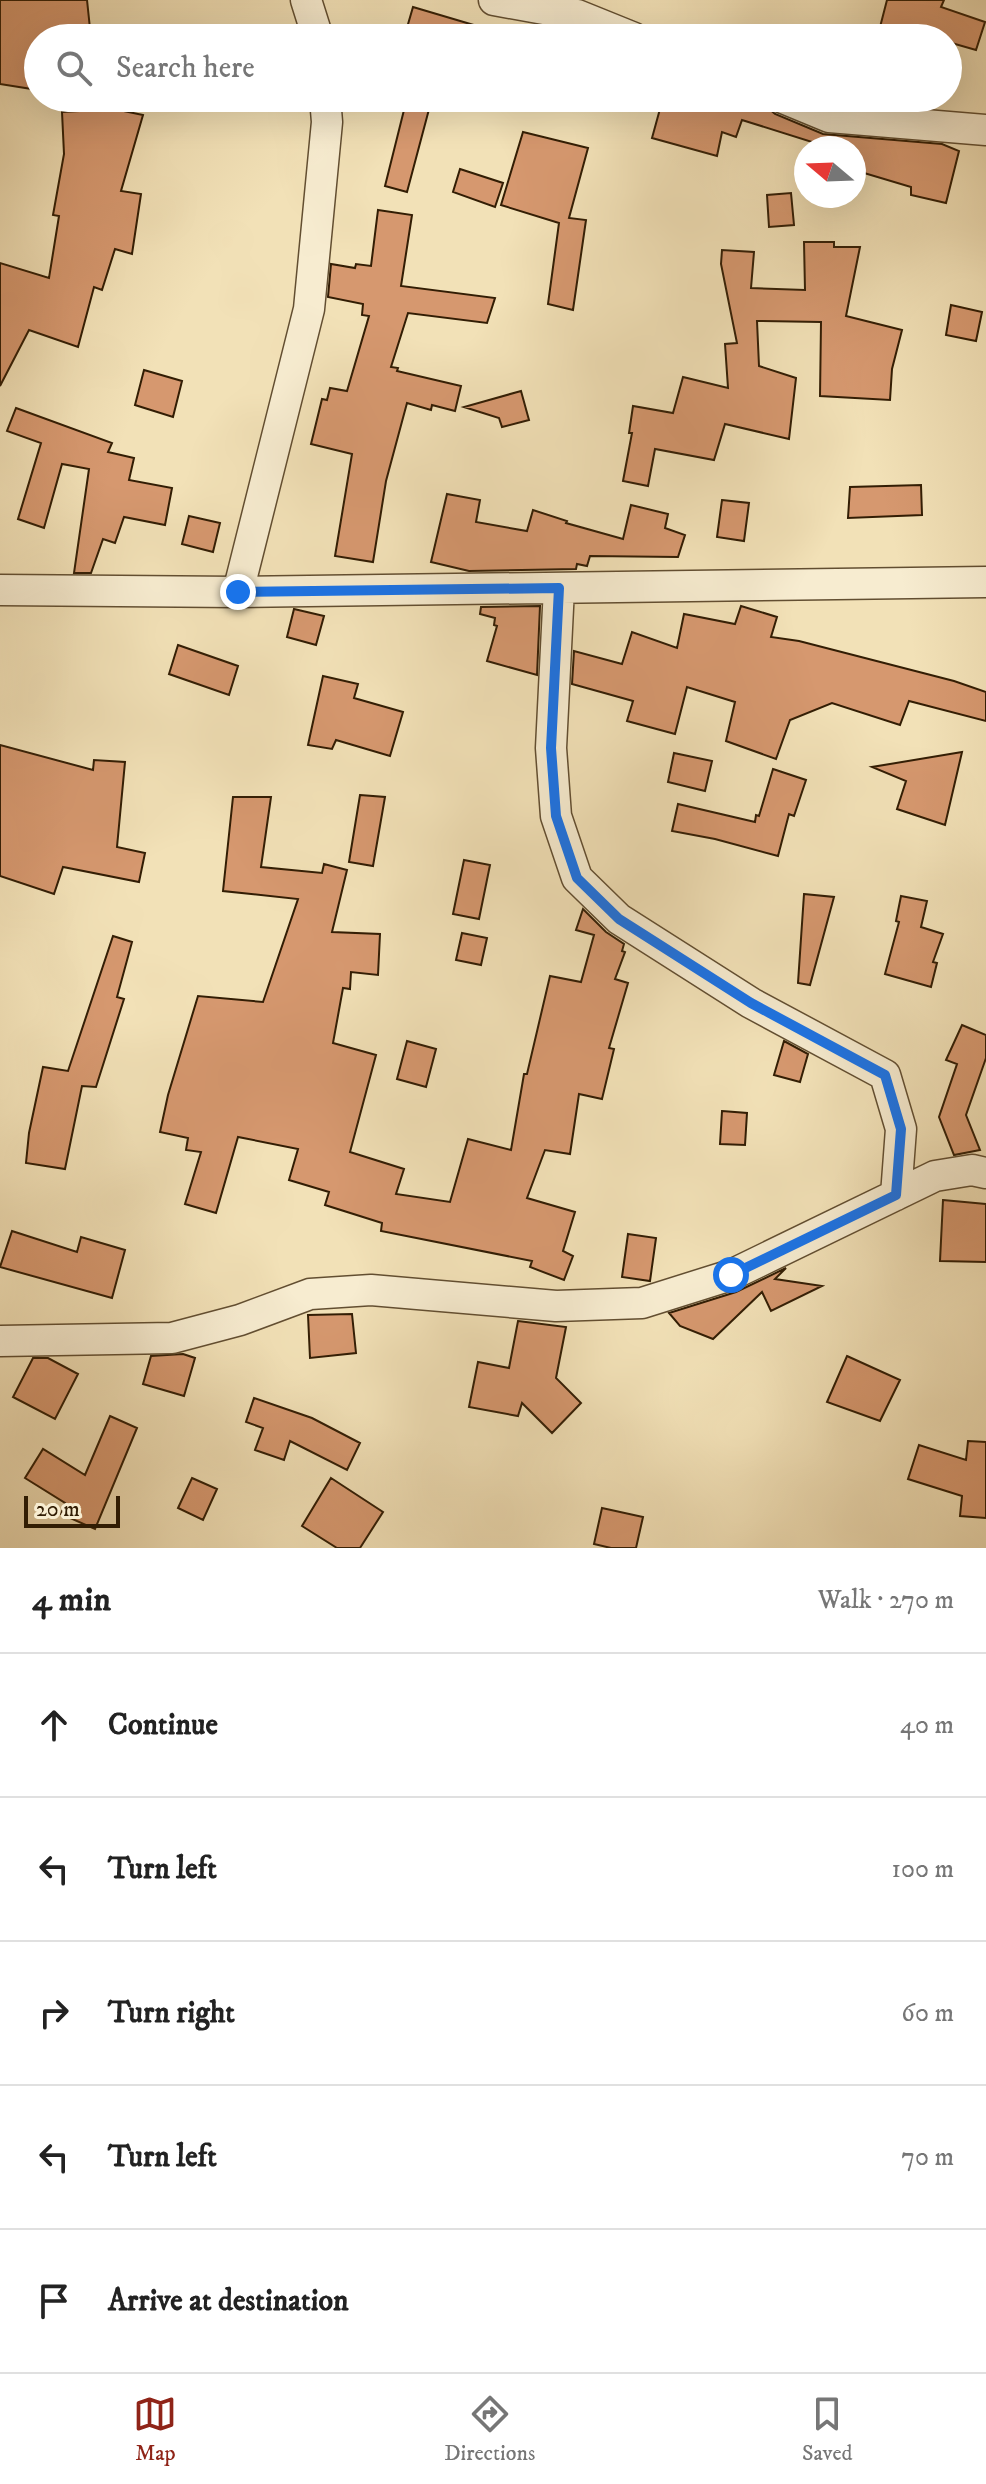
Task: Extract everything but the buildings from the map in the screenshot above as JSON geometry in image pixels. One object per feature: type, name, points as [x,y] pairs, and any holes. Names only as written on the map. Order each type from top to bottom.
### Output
[{"type":"street","points":[[306,0],[314,24]]},
{"type":"street","points":[[494,0],[577,15],[599,24]]},
{"type":"street","points":[[238,592],[309,309],[326,112]]},
{"type":"street","points":[[817,112],[829,117],[986,130]]},
{"type":"street","points":[[0,590],[238,592],[986,582]]},
{"type":"street","points":[[559,588],[552,761],[556,816],[577,878],[619,919],[751,1003],[885,1075],[901,1129],[896,1195]]},
{"type":"street","points":[[0,1341],[172,1338],[240,1320],[310,1294],[371,1290],[556,1306],[642,1303],[731,1275],[935,1176],[972,1170],[986,1173]]},
{"type":"route","points":[[238,592],[559,588],[551,748],[556,816],[577,878],[619,919],[751,1003],[885,1075],[901,1129],[896,1195],[731,1275]]}]
